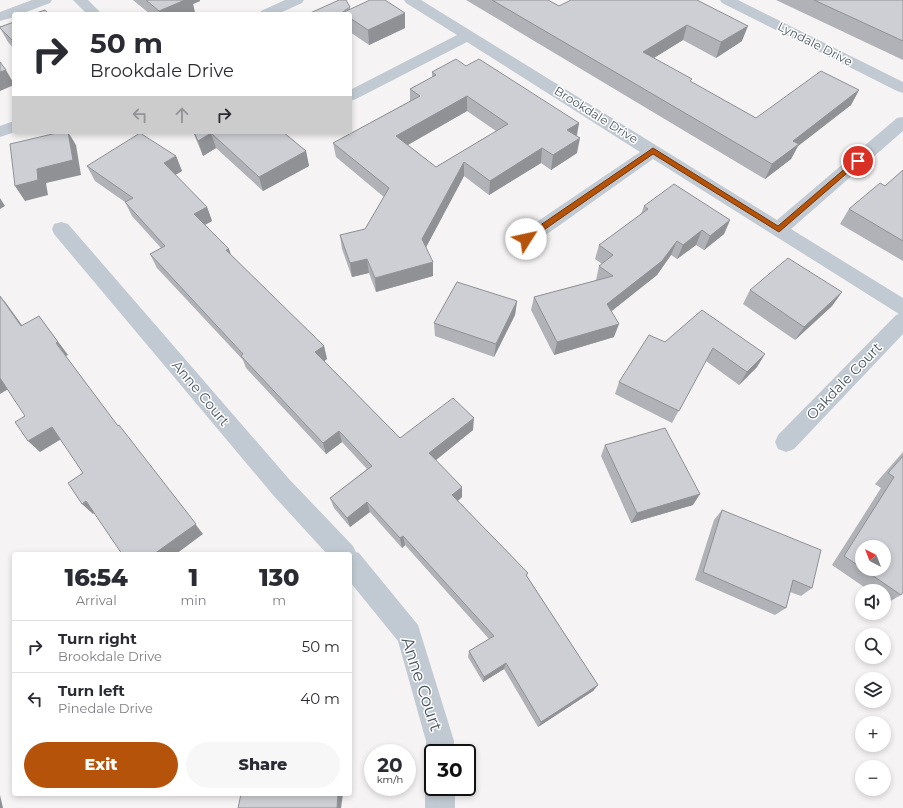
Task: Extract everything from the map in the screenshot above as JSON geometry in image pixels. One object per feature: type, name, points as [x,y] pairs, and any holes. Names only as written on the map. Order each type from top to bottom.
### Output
[{"type":"street","points":[[13,12],[45,0]]},
{"type":"street","points":[[80,0],[93,12]]},
{"type":"street","points":[[270,12],[297,0]]},
{"type":"street","name":"Brookdale Drive","points":[[411,0],[903,308]]},
{"type":"street","name":"Lyndale Drive","points":[[727,0],[903,88]]},
{"type":"street","points":[[0,17],[12,12]]},
{"type":"street","points":[[352,95],[468,35]]},
{"type":"street","points":[[779,230],[903,122]]},
{"type":"street","points":[[0,132],[12,127]]},
{"type":"street","points":[[526,239],[653,151]]},
{"type":"street","name":"Anne Court","points":[[61,229],[281,487],[342,552]]},
{"type":"street","name":"Oakdale Court","points":[[786,442],[903,321]]},
{"type":"street","name":"Anne Court","points":[[352,564],[409,634],[440,744]]},
{"type":"street","points":[[440,796],[440,808]]},
{"type":"building","points":[[146,0],[185,0],[159,11]]},
{"type":"building","points":[[339,0],[346,0],[350,7],[343,12],[312,12]]},
{"type":"building","points":[[370,0],[385,0],[405,13],[368,30],[352,19],[352,12],[344,12]]},
{"type":"building","points":[[492,0],[548,0],[559,6],[571,0],[697,0],[748,26],[721,42],[687,25],[643,52],[692,79],[690,81],[756,118],[821,71],[859,90],[793,141],[799,144],[772,164]]},
{"type":"building","points":[[814,0],[903,0],[903,41]]},
{"type":"building","points":[[12,23],[12,40],[0,28]]},
{"type":"building","points":[[456,59],[466,66],[479,59],[579,123],[567,130],[580,138],[553,155],[542,148],[490,181],[464,162],[422,239],[433,262],[375,278],[367,259],[350,263],[340,235],[365,229],[389,188],[333,143],[420,96],[410,89],[436,75],[432,72]],"holes":[[[467,96],[508,124],[436,167],[396,136]]]},
{"type":"building","points":[[0,62],[6,70],[0,72]]},
{"type":"building","points":[[52,134],[68,134],[73,160],[37,169],[38,180],[15,186],[10,144]]},
{"type":"building","points":[[138,134],[142,134],[176,156],[164,163],[207,207],[194,214],[229,249],[226,250],[324,346],[315,352],[400,438],[453,398],[474,418],[429,453],[462,487],[452,495],[528,573],[526,575],[598,685],[541,722],[506,663],[484,677],[469,651],[494,636],[403,536],[400,538],[367,502],[347,518],[330,498],[372,466],[339,431],[323,443],[241,356],[243,354],[150,254],[165,246],[125,202],[133,198],[87,166]]},
{"type":"building","points":[[195,134],[209,134],[198,141]]},
{"type":"building","points":[[212,134],[285,134],[306,151],[259,177]]},
{"type":"building","points":[[903,170],[903,241],[849,209],[880,183],[885,186]]},
{"type":"building","points":[[674,184],[730,220],[710,236],[702,230],[683,245],[677,241],[662,261],[607,304],[619,324],[557,342],[534,297],[613,276],[599,266],[613,255],[599,245],[648,209],[644,206]]},
{"type":"building","points":[[788,258],[842,292],[804,327],[750,290]]},
{"type":"building","points":[[457,282],[517,301],[496,344],[434,323]]},
{"type":"building","points":[[0,296],[21,326],[39,316],[58,342],[56,343],[118,426],[119,425],[196,524],[157,552],[121,552],[86,501],[82,504],[68,483],[83,473],[52,427],[28,441],[15,422],[25,416],[0,378]]},
{"type":"building","points":[[702,310],[765,354],[747,372],[713,348],[679,411],[619,382],[649,335],[665,342]]},
{"type":"building","points":[[665,428],[700,494],[637,513],[605,445]]},
{"type":"building","points":[[903,456],[903,592],[901,595],[891,588],[891,584],[885,584],[873,576],[891,576],[891,540],[855,540],[855,563],[844,556],[894,477],[888,473]]},
{"type":"building","points":[[722,510],[821,550],[812,588],[793,580],[786,608],[703,572]]},
{"type":"building","points":[[241,796],[338,796],[337,808],[238,808]]},
{"type":"route","points":[[526,239],[653,151],[779,230],[858,161]]}]
